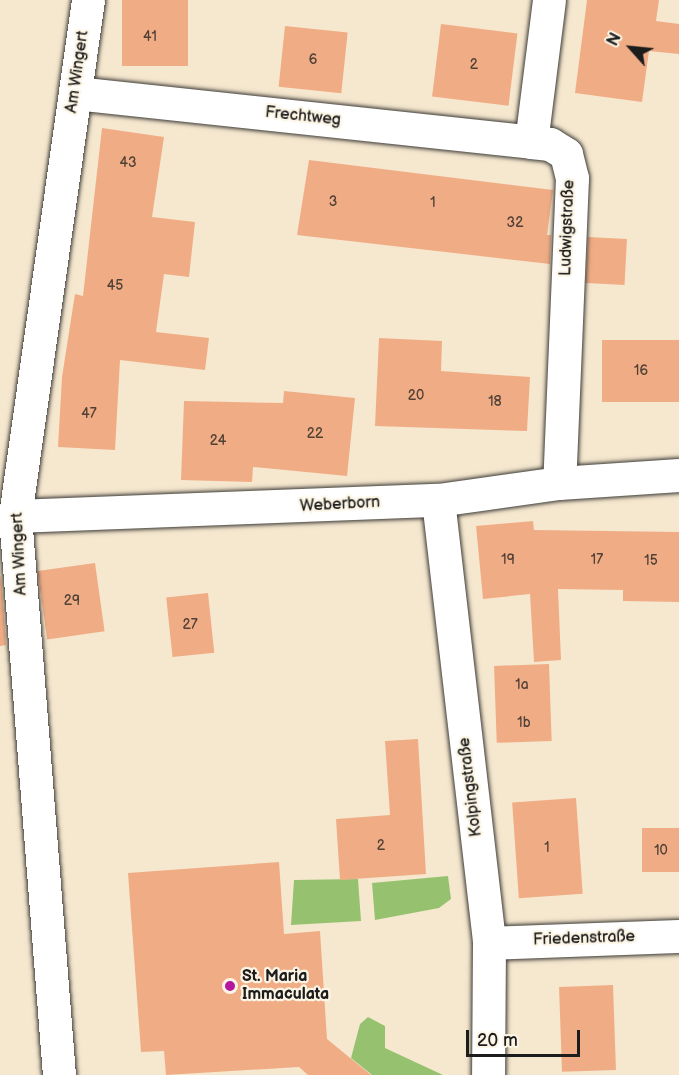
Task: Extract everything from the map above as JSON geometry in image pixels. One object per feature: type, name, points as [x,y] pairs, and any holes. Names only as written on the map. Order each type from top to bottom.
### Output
[{"type":"street","name":"Am Wingert","points":[[59,1075],[8,518],[88,0]]},
{"type":"street","points":[[531,142],[549,0]]},
{"type":"street","name":"Frechtweg","points":[[75,93],[531,142]]},
{"type":"street","name":"Ludwigstraße","points":[[531,142],[550,144],[566,154],[572,178],[559,483]]},
{"type":"street","name":"Weberborn","points":[[8,518],[438,500],[559,483],[679,475]]},
{"type":"street","name":"Kolpingstraße","points":[[438,500],[489,943],[488,1075]]},
{"type":"street","name":"Friedenstraße","points":[[489,943],[679,936]]},
{"type":"green space","points":[[448,876],[451,899],[439,908],[375,920],[372,883]]},
{"type":"green space","points":[[358,879],[361,921],[291,925],[294,880]]},
{"type":"green space","points":[[368,1017],[385,1026],[385,1048],[443,1075],[372,1075],[351,1058],[360,1024]]},
{"type":"building","points":[[122,0],[188,0],[188,66],[122,66]]},
{"type":"building","points":[[587,0],[659,0],[656,21],[679,24],[679,54],[649,51],[642,102],[575,93]]},
{"type":"building","points":[[441,24],[517,33],[509,106],[432,96]]},
{"type":"building","points":[[285,26],[348,33],[341,93],[279,87]]},
{"type":"building","points":[[102,128],[164,137],[152,217],[195,222],[189,277],[164,274],[156,332],[209,338],[205,370],[120,360],[115,450],[58,447],[62,377],[75,294],[83,296]]},
{"type":"building","points":[[309,160],[553,190],[547,235],[551,235],[550,264],[297,235]]},
{"type":"building","points":[[588,237],[627,239],[625,285],[586,283]]},
{"type":"building","points":[[379,338],[442,341],[441,371],[530,377],[527,431],[375,426]]},
{"type":"building","points":[[602,340],[679,340],[679,402],[602,402]]},
{"type":"building","points":[[284,391],[355,398],[347,476],[253,467],[252,482],[181,480],[184,401],[283,403]]},
{"type":"building","points":[[533,521],[534,530],[679,532],[679,602],[623,601],[623,590],[558,589],[561,660],[534,662],[530,594],[483,599],[476,526]]},
{"type":"building","points":[[95,563],[105,631],[47,639],[38,571]]},
{"type":"building","points":[[0,577],[6,645],[0,646]]},
{"type":"building","points":[[208,593],[214,653],[173,657],[166,597]]},
{"type":"building","points":[[549,664],[552,741],[497,743],[494,666]]},
{"type":"building","points":[[418,739],[426,874],[340,880],[336,819],[390,815],[385,741]]},
{"type":"building","points":[[576,798],[583,894],[519,898],[512,802]]},
{"type":"building","points":[[642,828],[679,828],[679,872],[642,872]]},
{"type":"building","name":"St. Maria Immaculata","points":[[279,862],[284,934],[320,931],[327,1039],[371,1075],[308,1075],[299,1067],[166,1075],[164,1051],[141,1052],[128,873]]},
{"type":"building","points":[[613,985],[616,1070],[562,1072],[559,987]]},
{"type":"place","name":"St. Maria Immaculata","points":[[230,986]]}]
